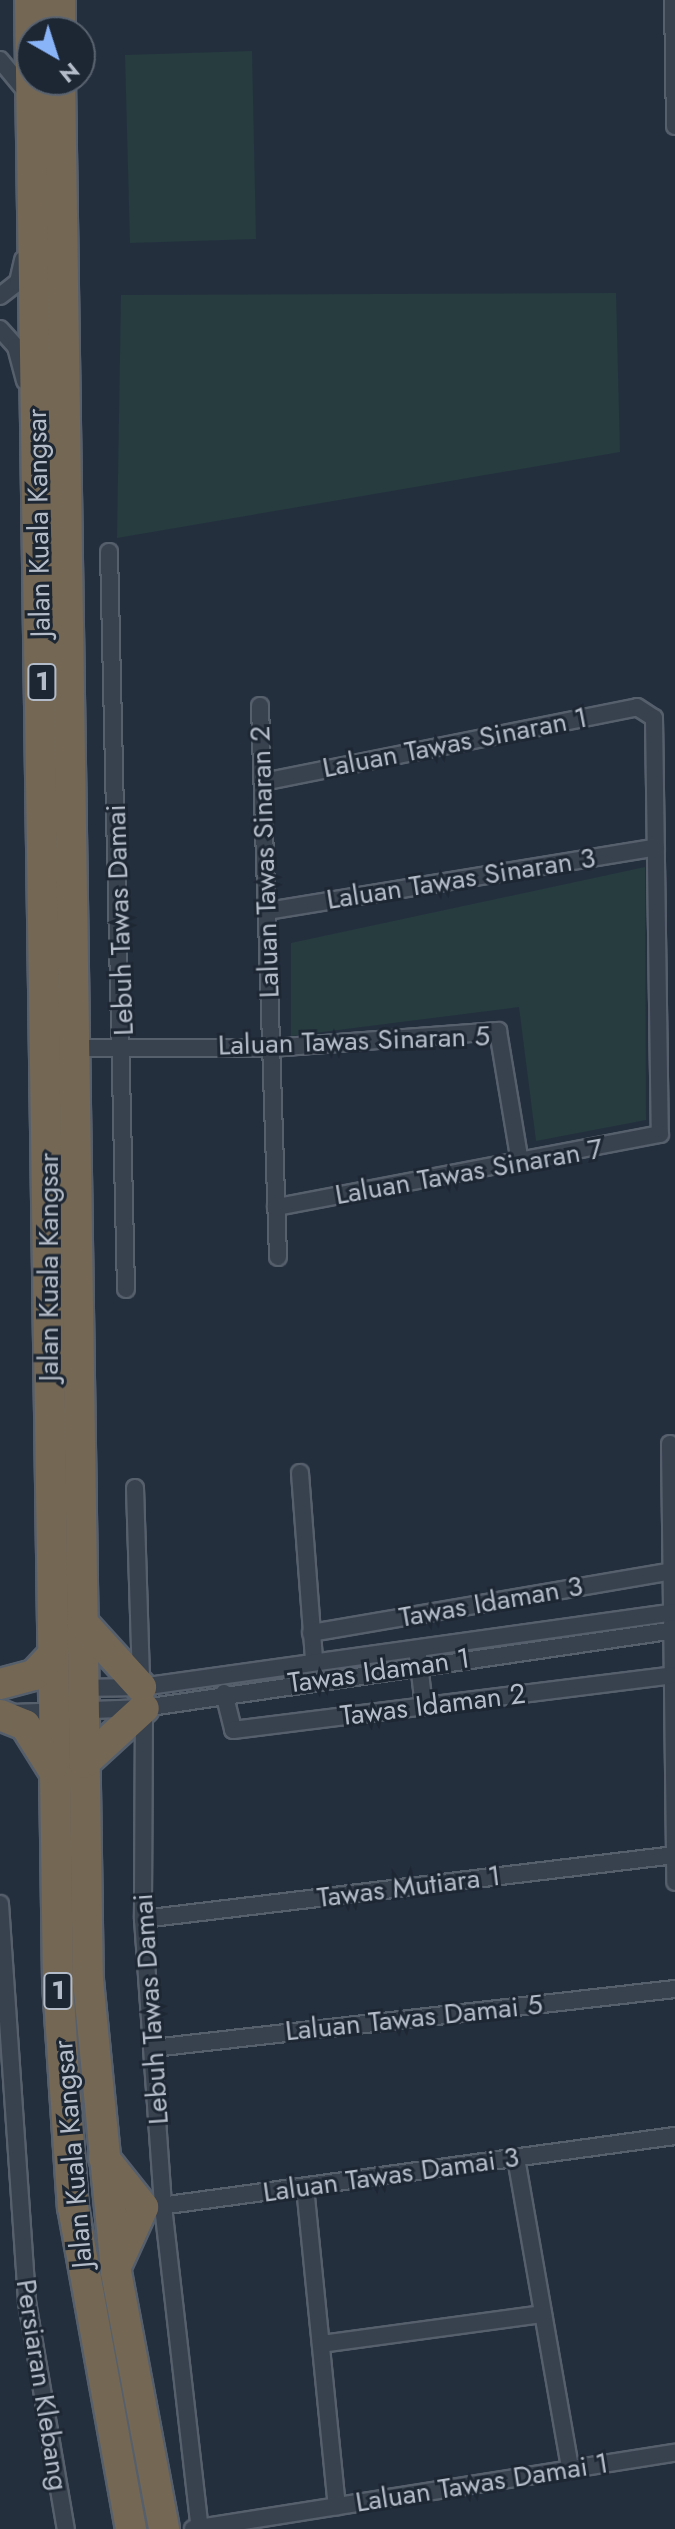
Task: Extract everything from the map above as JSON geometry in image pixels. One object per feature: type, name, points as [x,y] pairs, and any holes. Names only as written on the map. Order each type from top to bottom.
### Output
[{"type":"highway","name":"Jalan Kuala Kangsar","points":[[30,96],[38,452],[53,1770],[69,2157],[84,2278],[131,2529]]},
{"type":"highway","name":"Jalan Kuala Kangsar","points":[[60,96],[78,1048],[84,1763],[101,2153],[116,2272],[164,2529]]},
{"type":"highway","points":[[82,1622],[142,1697],[84,1763]]},
{"type":"highway","points":[[0,1686],[34,1675],[51,1657]]},
{"type":"highway","points":[[0,1714],[25,1725],[53,1770]]},
{"type":"highway","points":[[101,2153],[153,2207],[116,2272]]},
{"type":"highway","points":[[69,2157],[89,2197],[107,2209],[91,2229],[84,2278]]},
{"type":"street","points":[[673,0],[675,126]]},
{"type":"street","points":[[0,60],[16,79]]},
{"type":"street","points":[[0,296],[23,267],[21,207],[32,193]]},
{"type":"street","points":[[0,329],[16,347],[27,429],[38,452]]},
{"type":"street","name":"Lebuh Tawas Damai","points":[[109,552],[124,1046],[126,1289]]},
{"type":"street","name":"Laluan Tawas Sinaran 2","points":[[260,706],[278,1257]]},
{"type":"street","name":"Laluan Tawas Sinaran 1","points":[[263,782],[648,708],[654,718],[656,847]]},
{"type":"street","name":"Laluan Tawas Sinaran 3","points":[[267,911],[656,847]]},
{"type":"street","name":"Laluan Tawas Sinaran 7","points":[[276,1207],[660,1134],[656,847]]},
{"type":"street","name":"Laluan Tawas Sinaran 5","points":[[78,1048],[271,1048],[498,1031],[520,1162]]},
{"type":"street","points":[[670,1444],[675,1882]]},
{"type":"street","points":[[300,1473],[314,1659]]},
{"type":"street","name":"Lebuh Tawas Damai","points":[[135,1488],[142,1697],[143,1919],[153,2048],[153,2207],[198,2529]]},
{"type":"street","name":"Tawas Idaman 3","points":[[311,1633],[672,1571]]},
{"type":"street","name":"Tawas Idaman 1","points":[[83,1701],[142,1697],[314,1659],[673,1612]]},
{"type":"street","name":"Tawas Idaman 1","points":[[83,1701],[224,1693],[673,1631]]},
{"type":"street","points":[[417,1646],[424,1706]]},
{"type":"street","name":"Tawas Idaman 2","points":[[224,1693],[233,1730],[672,1675]]},
{"type":"street","points":[[0,1686],[52,1702],[83,1701]]},
{"type":"street","points":[[0,1714],[52,1702],[83,1701]]},
{"type":"street","name":"Tawas Mutiara 1","points":[[143,1919],[675,1855]]},
{"type":"street","name":"Persiaran Klebang","points":[[0,1904],[27,2302],[66,2529]]},
{"type":"street","name":"Laluan Tawas Damai 5","points":[[153,2048],[675,1989]]},
{"type":"street","name":"Laluan Tawas Damai 3","points":[[107,2209],[153,2207],[675,2136]]},
{"type":"street","points":[[516,2158],[570,2469]]},
{"type":"street","points":[[305,2187],[337,2506]]},
{"type":"street","points":[[321,2344],[543,2314]]},
{"type":"street","name":"Laluan Tawas Damai 1","points":[[198,2529],[675,2453]]},
{"type":"green space","points":[[252,51],[256,239],[130,243],[125,55]]},
{"type":"green space","points":[[616,293],[620,452],[117,538],[121,295]]},
{"type":"green space","points":[[645,867],[646,1120],[536,1141],[519,1007],[291,1036],[291,943]]}]
